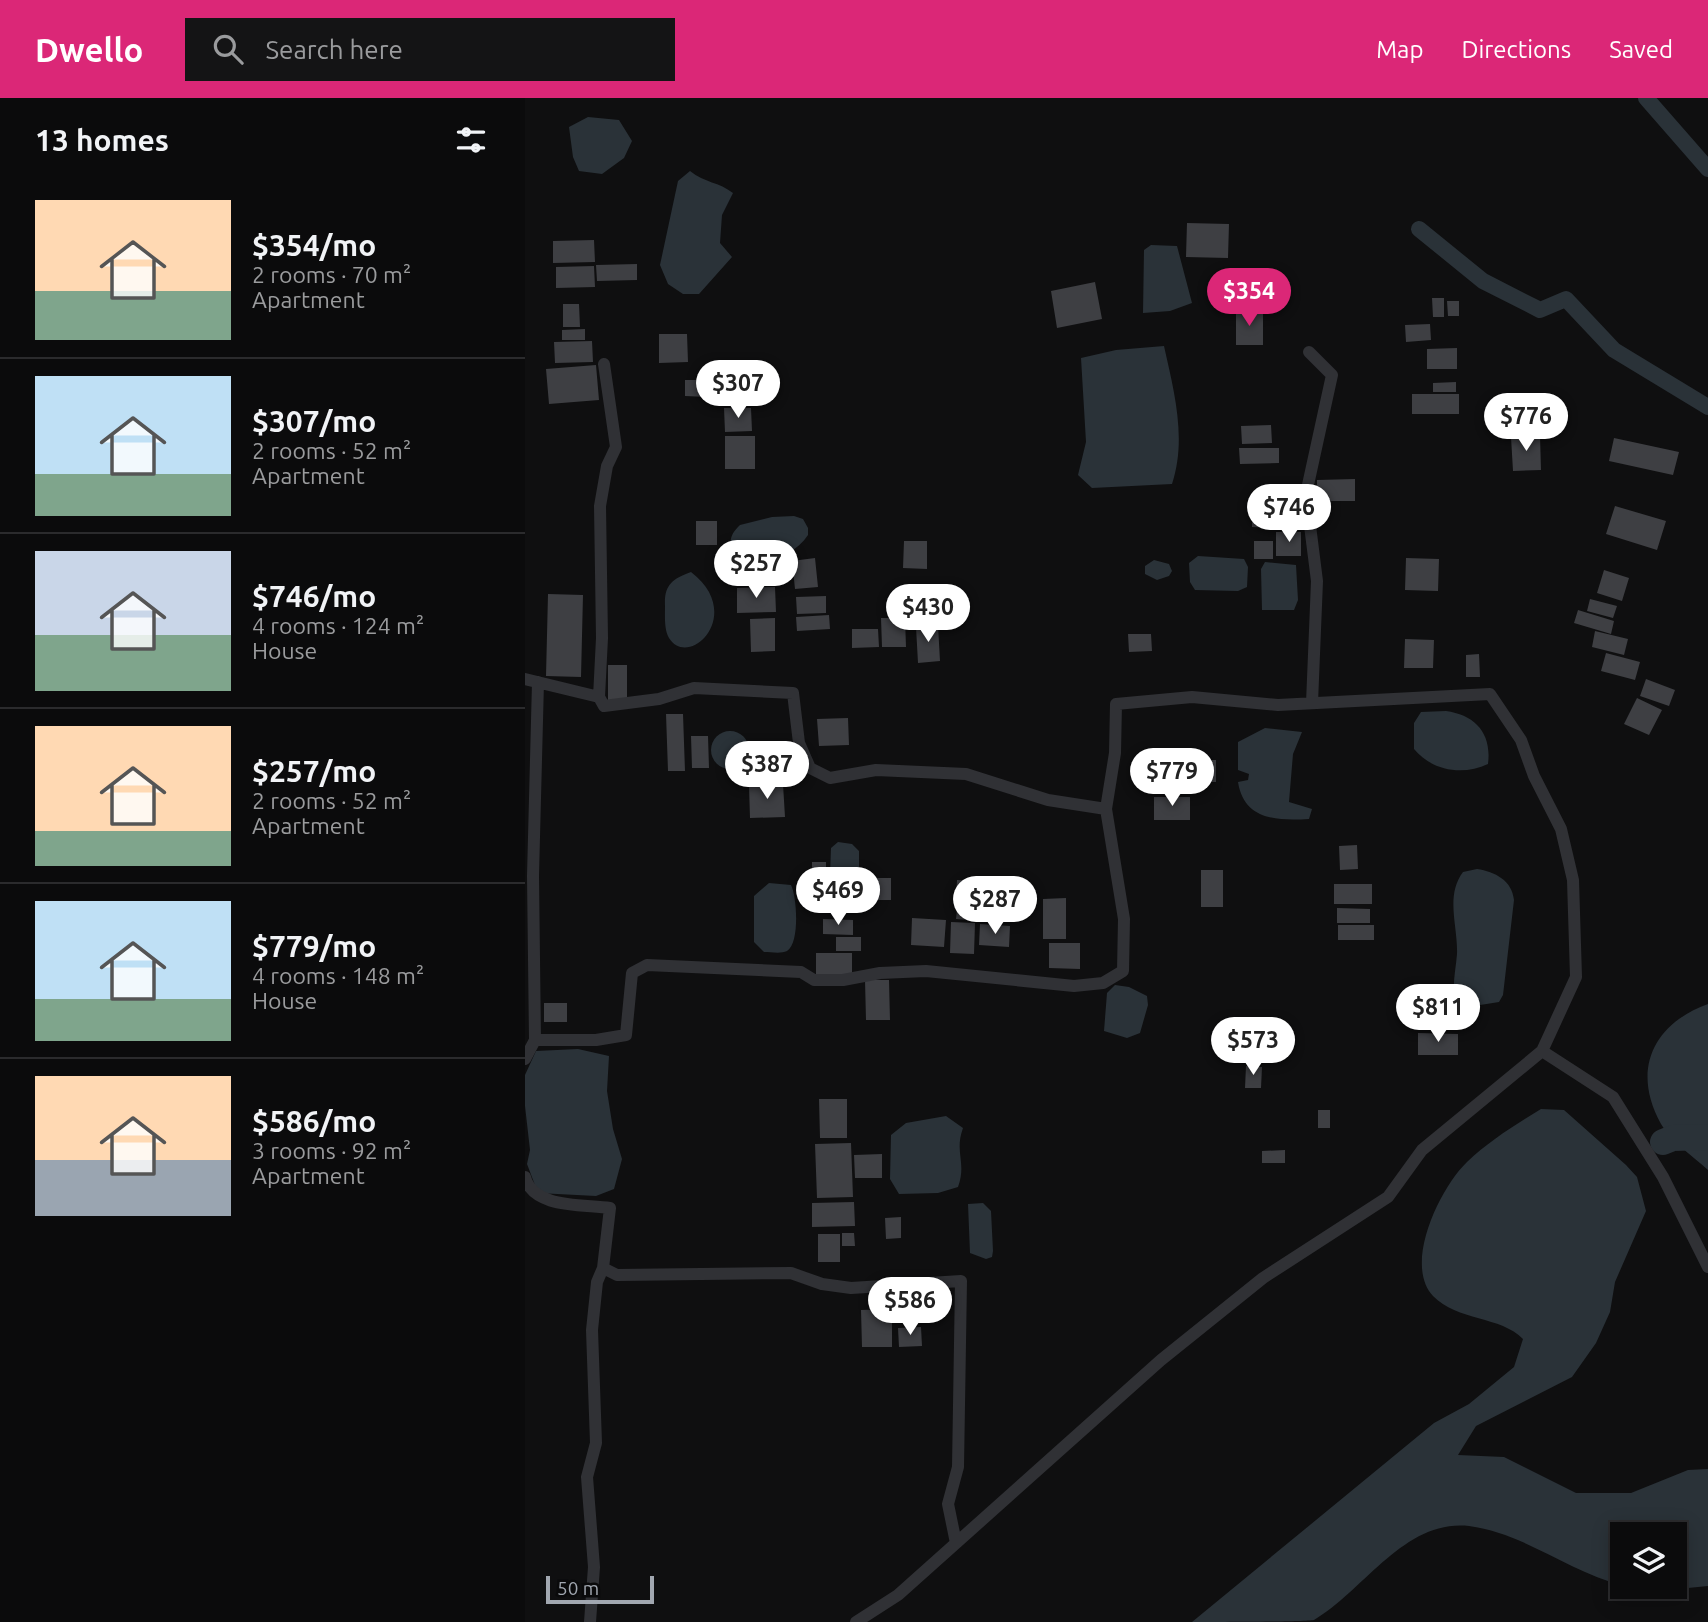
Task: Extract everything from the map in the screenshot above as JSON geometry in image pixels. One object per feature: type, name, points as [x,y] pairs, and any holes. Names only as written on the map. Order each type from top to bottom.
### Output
[{"type":"street","points":[[1309,352],[1332,375],[1306,494],[1317,582],[1312,703]]},
{"type":"street","points":[[604,364],[616,447],[607,466],[600,506],[603,613],[599,697],[604,706],[659,699],[694,688],[793,693],[799,743],[810,768],[830,778],[877,770],[942,772],[1016,788],[1048,800],[1106,809]]},
{"type":"street","points":[[525,1059],[535,1040],[531,680],[599,697]]},
{"type":"street","points":[[535,1040],[596,1040],[625,1035],[632,973],[647,965],[801,972],[814,980],[843,980],[880,973],[926,971],[1074,986],[1103,983],[1123,971],[1126,939],[1106,809],[1115,753],[1116,704],[1192,697],[1278,705],[1490,694],[1521,740],[1534,776],[1561,829],[1573,880],[1576,977],[1542,1051],[1422,1150],[1388,1197],[1263,1278],[1161,1360],[898,1595],[856,1622]]},
{"type":"street","points":[[1542,1051],[1613,1097],[1663,1177],[1708,1267]]},
{"type":"street","points":[[525,1177],[527,1187],[542,1199],[610,1208],[592,1329],[596,1443],[587,1477],[594,1567],[590,1622]]},
{"type":"street","points":[[603,1268],[617,1275],[791,1273],[822,1284],[851,1288],[961,1281],[958,1467],[949,1504],[956,1543]]},
{"type":"shaded area","points":[[588,117],[619,120],[632,141],[624,158],[602,174],[579,171],[573,157],[569,127]]},
{"type":"shaded area","points":[[690,171],[733,193],[722,215],[720,243],[732,257],[699,294],[683,294],[668,284],[660,265],[678,181]]},
{"type":"shaded area","points":[[1151,245],[1177,246],[1192,303],[1170,311],[1143,313],[1144,250]]},
{"type":"shaded area","points":[[1164,346],[1179,432],[1172,484],[1092,488],[1078,475],[1086,442],[1081,358],[1116,350]]},
{"type":"shaded area","points":[[794,516],[803,519],[808,535],[787,554],[760,562],[750,562],[741,560],[734,551],[731,539],[740,525],[772,517]]},
{"type":"shaded area","points":[[1198,556],[1244,559],[1248,567],[1247,587],[1238,591],[1195,590],[1190,582],[1189,563]]},
{"type":"shaded area","points":[[1154,560],[1169,564],[1172,571],[1169,576],[1157,580],[1145,574],[1145,566]]},
{"type":"shaded area","points":[[1265,562],[1296,565],[1298,600],[1294,610],[1262,610],[1261,569]]},
{"type":"shaded area","points":[[691,572],[707,588],[714,605],[713,620],[708,633],[699,642],[689,647],[678,646],[666,631],[666,593],[674,580]]},
{"type":"shaded area","points":[[1446,711],[1465,717],[1479,727],[1487,743],[1488,764],[1468,770],[1448,769],[1430,762],[1414,749],[1414,723],[1421,712]]},
{"type":"shaded area","points":[[1265,728],[1302,732],[1293,754],[1289,802],[1312,809],[1309,819],[1264,816],[1247,804],[1241,795],[1238,782],[1248,780],[1249,774],[1238,770],[1238,742]]},
{"type":"shaded area","points":[[730,731],[744,736],[749,750],[744,764],[730,769],[716,764],[711,750],[716,736]]},
{"type":"shaded area","points":[[838,842],[852,844],[859,851],[859,871],[855,882],[841,884],[830,876],[831,848]]},
{"type":"shaded area","points":[[1477,869],[1490,872],[1506,882],[1514,900],[1503,995],[1499,1002],[1474,1006],[1454,993],[1457,943],[1453,901],[1463,872]]},
{"type":"shaded area","points":[[769,883],[791,885],[793,891],[796,930],[791,947],[785,952],[764,952],[754,942],[754,896]]},
{"type":"shaded area","points":[[1115,985],[1129,987],[1147,996],[1148,1005],[1140,1033],[1127,1038],[1104,1031],[1107,993]]},
{"type":"shaded area","points":[[1708,1004],[1708,1170],[1665,1131],[1652,1104],[1648,1068],[1653,1051],[1673,1024]]},
{"type":"shaded area","points":[[578,1049],[609,1056],[607,1091],[613,1129],[622,1159],[614,1189],[596,1196],[538,1193],[527,1164],[530,1150],[525,1075],[536,1051]]},
{"type":"shaded area","points":[[1541,1109],[1564,1110],[1637,1177],[1646,1211],[1615,1282],[1610,1312],[1596,1343],[1572,1377],[1476,1426],[1458,1455],[1504,1457],[1576,1493],[1631,1493],[1688,1470],[1708,1469],[1708,1586],[1687,1588],[1687,1522],[1610,1522],[1610,1581],[1509,1536],[1469,1526],[1446,1527],[1424,1534],[1405,1545],[1314,1620],[1192,1622],[1434,1423],[1469,1404],[1514,1367],[1523,1339],[1503,1326],[1443,1304],[1433,1296],[1425,1282],[1422,1265],[1423,1246],[1429,1227],[1446,1189],[1467,1162],[1512,1127]]},
{"type":"shaded area","points":[[946,1116],[963,1128],[958,1187],[938,1193],[899,1194],[890,1179],[891,1135],[906,1123]]},
{"type":"shaded area","points":[[983,1203],[991,1211],[993,1251],[992,1257],[986,1259],[970,1253],[968,1204]]},
{"type":"building","points":[[1187,223],[1229,224],[1228,258],[1186,257]]},
{"type":"building","points":[[594,240],[595,262],[553,263],[553,241]]},
{"type":"building","points":[[637,264],[637,280],[597,281],[596,265]]},
{"type":"building","points":[[594,266],[595,287],[556,288],[556,267]]},
{"type":"building","points":[[1095,282],[1102,319],[1057,328],[1051,291]]},
{"type":"building","points":[[1432,298],[1444,298],[1444,317],[1433,317]]},
{"type":"building","points":[[1447,301],[1459,301],[1459,316],[1448,316]]},
{"type":"building","points":[[563,304],[579,304],[580,327],[563,327]]},
{"type":"building","points":[[1236,312],[1263,312],[1263,345],[1236,345]]},
{"type":"building","points":[[1430,324],[1431,340],[1406,342],[1405,325]]},
{"type":"building","points":[[585,329],[585,340],[562,340],[562,330]]},
{"type":"building","points":[[659,334],[687,334],[688,362],[659,363]]},
{"type":"building","points":[[592,341],[593,362],[555,363],[554,342]]},
{"type":"building","points":[[1457,348],[1457,369],[1427,369],[1427,349]]},
{"type":"building","points":[[596,365],[599,400],[549,404],[546,369]]},
{"type":"building","points":[[685,380],[707,380],[707,397],[685,396]]},
{"type":"building","points":[[1456,382],[1456,392],[1433,392],[1433,383]]},
{"type":"building","points":[[1412,394],[1459,394],[1459,414],[1412,414]]},
{"type":"building","points":[[724,408],[751,408],[752,431],[725,432]]},
{"type":"building","points":[[1271,425],[1272,443],[1242,444],[1241,426]]},
{"type":"building","points":[[1540,435],[1541,470],[1513,471],[1511,437]]},
{"type":"building","points":[[725,436],[755,436],[755,469],[725,469]]},
{"type":"building","points":[[1614,438],[1679,452],[1673,475],[1609,461]]},
{"type":"building","points":[[1239,448],[1279,448],[1279,463],[1240,464]]},
{"type":"building","points":[[1355,479],[1355,501],[1317,501],[1317,480]]},
{"type":"building","points":[[1615,506],[1666,521],[1657,550],[1606,534]]},
{"type":"building","points":[[1252,514],[1283,514],[1283,528],[1252,527]]},
{"type":"building","points":[[696,521],[717,521],[717,545],[696,545]]},
{"type":"building","points":[[1276,532],[1301,532],[1301,556],[1276,556]]},
{"type":"building","points":[[904,541],[927,541],[927,569],[903,568]]},
{"type":"building","points":[[1254,541],[1273,541],[1273,559],[1254,559]]},
{"type":"building","points":[[815,558],[818,587],[795,589],[792,561]]},
{"type":"building","points":[[1406,558],[1439,559],[1438,591],[1405,590]]},
{"type":"building","points":[[779,569],[779,585],[738,585],[738,570]]},
{"type":"building","points":[[1604,570],[1629,578],[1622,601],[1597,593]]},
{"type":"building","points":[[775,587],[776,612],[737,613],[737,588]]},
{"type":"building","points":[[548,594],[583,595],[581,677],[546,676]]},
{"type":"building","points":[[826,596],[826,613],[797,614],[796,597]]},
{"type":"building","points":[[1590,599],[1617,606],[1613,618],[1587,611]]},
{"type":"building","points":[[1578,610],[1614,621],[1611,634],[1574,623]]},
{"type":"building","points":[[829,615],[830,629],[797,631],[796,617]]},
{"type":"building","points":[[775,618],[775,651],[751,652],[750,619]]},
{"type":"building","points":[[881,618],[905,618],[906,647],[882,647]]},
{"type":"building","points":[[938,625],[940,661],[918,663],[916,627]]},
{"type":"building","points":[[852,629],[878,629],[879,647],[852,648]]},
{"type":"building","points":[[1595,631],[1628,639],[1624,655],[1592,647]]},
{"type":"building","points":[[1128,634],[1151,634],[1152,651],[1129,652]]},
{"type":"building","points":[[1405,639],[1434,640],[1433,668],[1404,668]]},
{"type":"building","points":[[1606,653],[1640,662],[1635,680],[1601,671]]},
{"type":"building","points":[[1479,654],[1480,677],[1466,677],[1466,655]]},
{"type":"building","points":[[608,665],[627,665],[627,700],[608,700]]},
{"type":"building","points":[[1646,679],[1675,690],[1669,706],[1640,696]]},
{"type":"building","points":[[1637,698],[1662,710],[1649,735],[1624,724]]},
{"type":"building","points":[[666,714],[683,714],[685,771],[668,771]]},
{"type":"building","points":[[848,718],[849,745],[819,746],[817,719]]},
{"type":"building","points":[[691,736],[708,736],[709,768],[692,768]]},
{"type":"building","points":[[1177,758],[1177,787],[1162,787],[1161,759]]},
{"type":"building","points":[[1181,760],[1216,760],[1216,782],[1181,782]]},
{"type":"building","points":[[783,784],[785,817],[750,818],[749,786]]},
{"type":"building","points":[[1154,797],[1190,797],[1190,820],[1154,820]]},
{"type":"building","points":[[1357,845],[1358,869],[1340,870],[1339,846]]},
{"type":"building","points":[[812,862],[826,862],[826,886],[812,886]]},
{"type":"building","points":[[1201,870],[1223,870],[1223,907],[1201,907]]},
{"type":"building","points":[[870,878],[891,878],[891,900],[870,900]]},
{"type":"building","points":[[957,880],[978,881],[977,899],[956,898]]},
{"type":"building","points":[[1334,884],[1372,884],[1372,904],[1334,904]]},
{"type":"building","points":[[811,888],[866,889],[866,911],[810,910]]},
{"type":"building","points":[[1066,898],[1066,939],[1043,939],[1043,899]]},
{"type":"building","points":[[958,901],[985,903],[983,921],[956,919]]},
{"type":"building","points":[[1337,908],[1370,909],[1370,923],[1337,923]]},
{"type":"building","points":[[912,918],[946,920],[944,947],[911,945]]},
{"type":"building","points":[[823,919],[853,920],[853,935],[823,934]]},
{"type":"building","points":[[951,922],[975,923],[974,954],[950,953]]},
{"type":"building","points":[[980,924],[1010,926],[1009,947],[979,945]]},
{"type":"building","points":[[1338,925],[1374,925],[1374,940],[1338,940]]},
{"type":"building","points":[[836,937],[861,937],[861,951],[836,951]]},
{"type":"building","points":[[1049,943],[1080,943],[1080,969],[1049,968]]},
{"type":"building","points":[[816,953],[852,953],[852,975],[816,975]]},
{"type":"building","points":[[865,980],[889,980],[890,1020],[866,1020]]},
{"type":"building","points":[[544,1003],[567,1003],[567,1022],[544,1022]]},
{"type":"building","points":[[1418,1033],[1458,1034],[1458,1055],[1418,1055]]},
{"type":"building","points":[[1246,1066],[1262,1067],[1261,1088],[1245,1088]]},
{"type":"building","points":[[819,1099],[847,1099],[847,1138],[820,1138]]},
{"type":"building","points":[[1318,1110],[1330,1110],[1330,1128],[1318,1128]]},
{"type":"building","points":[[851,1143],[853,1197],[817,1198],[815,1144]]},
{"type":"building","points":[[1285,1150],[1285,1163],[1262,1163],[1262,1151]]},
{"type":"building","points":[[882,1154],[882,1178],[855,1178],[854,1155]]},
{"type":"building","points":[[854,1202],[855,1226],[812,1227],[812,1203]]},
{"type":"building","points":[[901,1217],[901,1238],[886,1239],[885,1218]]},
{"type":"building","points":[[842,1233],[854,1233],[855,1246],[842,1246]]},
{"type":"building","points":[[818,1234],[840,1234],[840,1262],[818,1262]]},
{"type":"building","points":[[892,1309],[892,1347],[862,1347],[861,1310]]},
{"type":"building","points":[[921,1327],[922,1346],[899,1347],[898,1328]]},
{"type":"waterway","points":[[1646,98],[1708,169]]},
{"type":"waterway","points":[[1419,229],[1483,281],[1540,310],[1566,299],[1614,350],[1708,407]]},
{"type":"waterway","points":[[1663,1142],[1673,1138],[1708,1137]]}]
